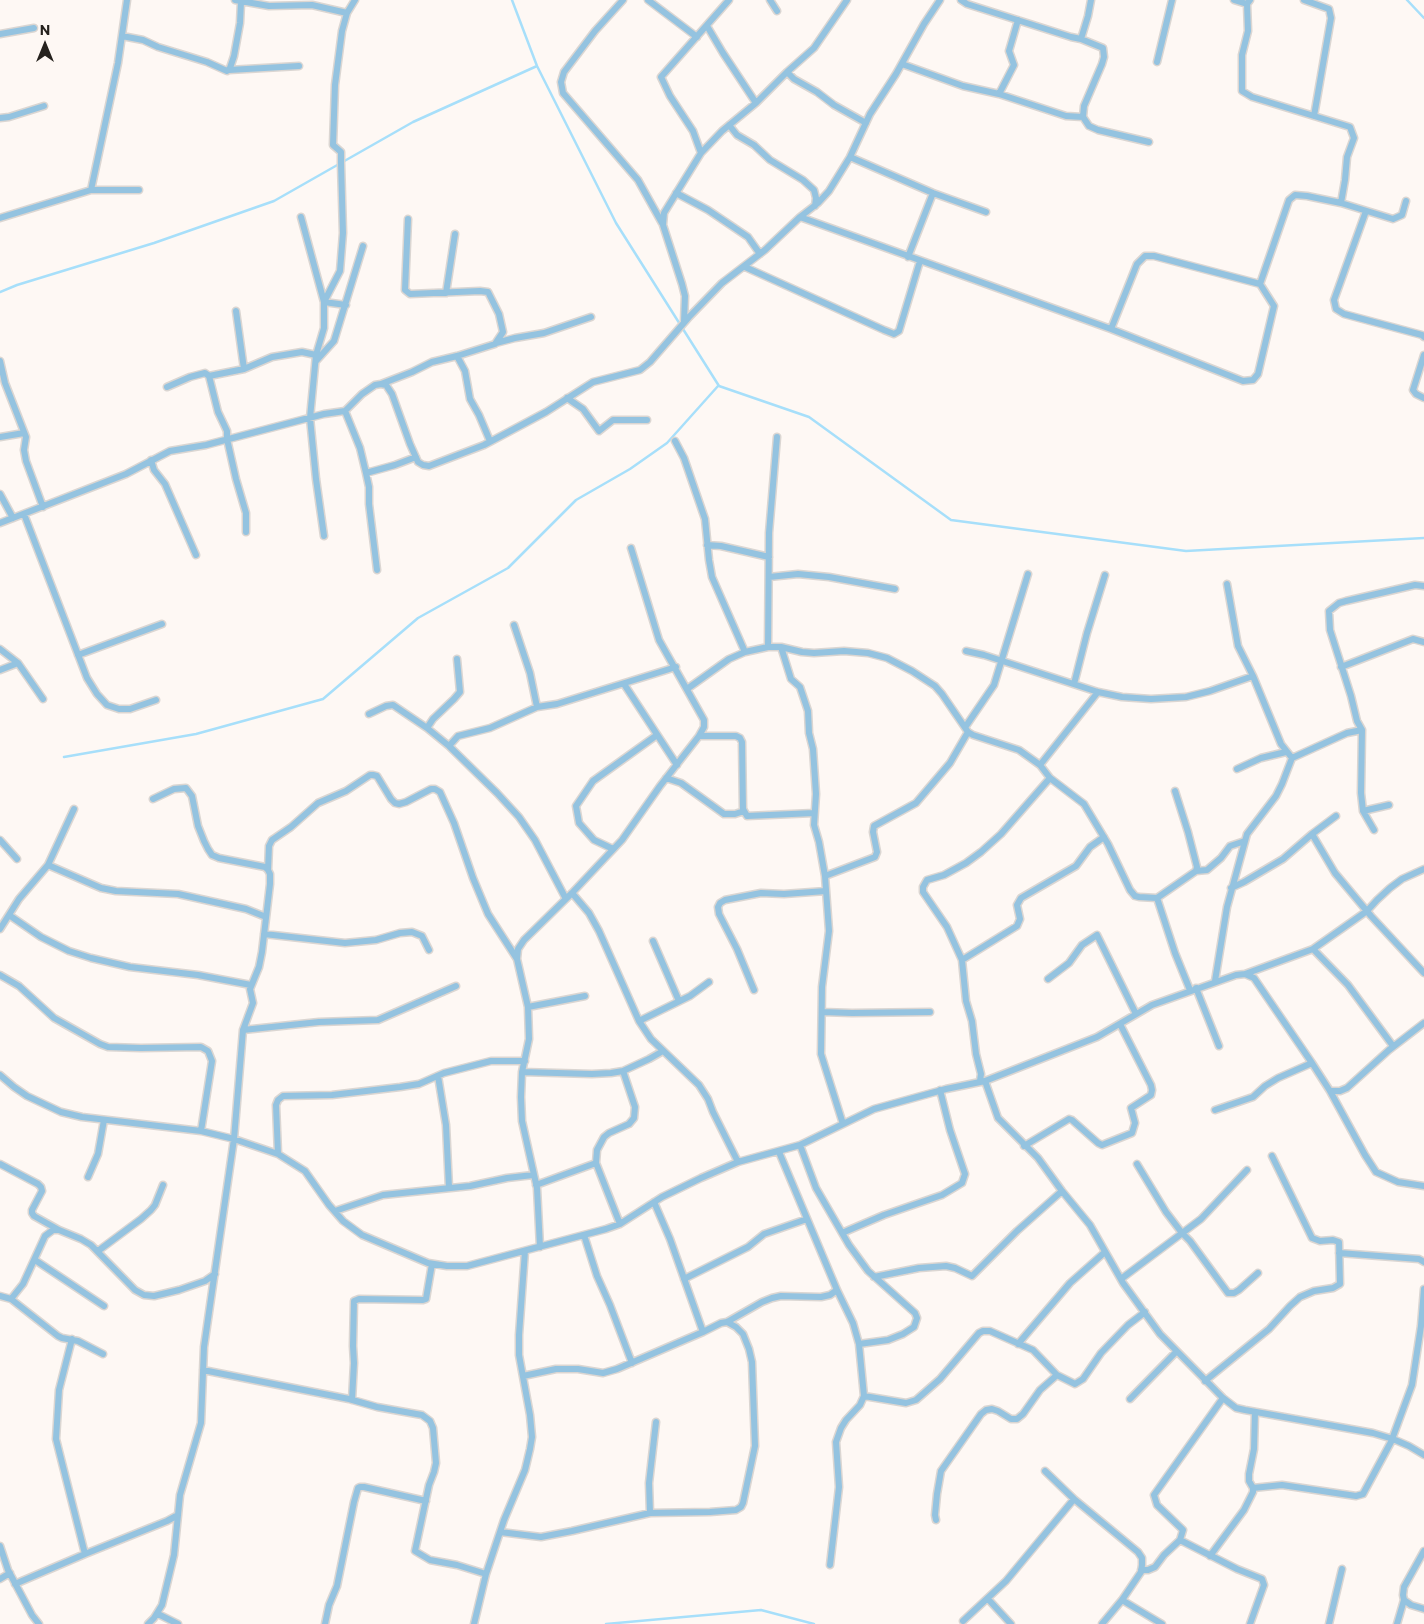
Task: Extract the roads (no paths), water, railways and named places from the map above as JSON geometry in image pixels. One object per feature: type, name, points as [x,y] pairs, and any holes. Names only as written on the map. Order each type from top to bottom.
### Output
[{"type":"street","points":[[92,190],[118,63],[127,0]]},
{"type":"street","points":[[324,302],[340,271],[343,233],[341,152],[333,146],[335,85],[342,31],[347,13],[356,0]]},
{"type":"street","points":[[623,0],[564,72],[561,82],[563,93],[638,180],[663,224],[682,284],[685,303],[684,323]]},
{"type":"street","points":[[648,0],[697,37]]},
{"type":"street","points":[[701,153],[692,131],[670,96],[661,77],[729,0]]},
{"type":"street","points":[[770,0],[777,11]]},
{"type":"street","points":[[663,224],[664,212],[701,153],[814,48],[847,0]]},
{"type":"street","points":[[381,384],[386,386],[392,394],[418,462],[429,466],[490,442],[546,412],[593,382],[640,370],[650,362],[722,283],[745,267],[829,191],[850,157],[866,123],[940,0]]},
{"type":"street","points":[[961,0],[967,4],[1081,39],[1103,48],[1104,57],[1084,106],[1083,117],[1089,126],[1098,130],[1149,142]]},
{"type":"street","points":[[1081,39],[1088,16],[1090,0]]},
{"type":"street","points":[[1157,62],[1172,0]]},
{"type":"street","points":[[1234,0],[1248,2],[1248,31],[1242,54],[1242,91],[1252,97],[1350,128],[1354,138],[1348,157],[1340,203]]},
{"type":"street","points":[[1304,0],[1329,8],[1331,18],[1314,116]]},
{"type":"street","points":[[229,70],[240,23],[238,1],[269,6],[312,6],[347,13]]},
{"type":"street","points":[[999,94],[1014,65],[1009,51],[1018,20]]},
{"type":"street","points":[[707,26],[756,103]]},
{"type":"street","points":[[0,34],[34,28]]},
{"type":"street","points":[[122,36],[143,40],[158,47],[207,62],[225,72],[229,70],[299,66]]},
{"type":"street","points":[[902,64],[963,86],[999,94],[1066,116],[1083,117]]},
{"type":"street","points":[[787,72],[794,79],[817,92],[834,105],[866,123]]},
{"type":"street","points":[[0,118],[44,106]]},
{"type":"street","points":[[729,125],[737,135],[754,145],[770,160],[803,180],[814,190],[816,198],[814,206]]},
{"type":"street","points":[[850,157],[933,193],[986,212]]},
{"type":"street","points":[[0,218],[92,190],[139,190]]},
{"type":"street","points":[[676,193],[708,210],[748,238],[760,254]]},
{"type":"street","points":[[908,257],[933,193]]},
{"type":"street","points":[[1260,284],[1289,200],[1295,194],[1340,203],[1393,219],[1402,214],[1406,201]]},
{"type":"street","points":[[1366,211],[1334,300],[1336,309],[1344,314],[1424,337]]},
{"type":"street","points":[[301,217],[324,302],[324,328],[316,358],[310,418],[324,536]]},
{"type":"street","points":[[800,217],[1111,329],[1243,381],[1253,380],[1258,374],[1274,306],[1260,284],[1154,256],[1146,256],[1137,264],[1111,329]]},
{"type":"street","points":[[408,219],[406,290],[410,294],[488,292],[499,314],[504,332],[495,344]]},
{"type":"street","points":[[446,293],[455,234]]},
{"type":"street","points":[[316,358],[334,341],[363,246]]},
{"type":"street","points":[[745,267],[894,334],[899,331],[920,261]]},
{"type":"street","points":[[324,302],[346,304]]},
{"type":"street","points":[[236,311],[244,368]]},
{"type":"street","points":[[0,523],[126,474],[170,451],[206,445],[310,418],[345,411],[362,394],[375,385],[412,372],[432,362],[515,338],[544,333],[591,317]]},
{"type":"street","points":[[167,387],[190,377],[205,374],[209,376],[244,368],[272,358],[302,352],[316,358]]},
{"type":"street","points":[[1424,355],[1413,390],[1424,398]]},
{"type":"street","points":[[457,356],[465,371],[470,399],[479,414],[490,442]]},
{"type":"street","points":[[0,361],[5,383],[26,437],[24,450],[26,460],[43,507]]},
{"type":"street","points":[[209,376],[218,412],[226,426],[227,439],[246,513],[246,532]]},
{"type":"street","points":[[568,398],[582,409],[599,431],[613,420],[647,420]]},
{"type":"street","points":[[345,411],[360,448],[366,473],[377,570]]},
{"type":"street","points":[[0,438],[24,433]]},
{"type":"street","points":[[768,646],[769,533],[777,437]]},
{"type":"street","points":[[675,441],[684,458],[704,519],[712,577],[745,652]]},
{"type":"street","points":[[366,473],[416,457]]},
{"type":"street","points":[[151,460],[154,470],[165,484],[196,555]]},
{"type":"street","points":[[0,494],[13,518]]},
{"type":"street","points":[[24,514],[87,678],[97,694],[107,705],[119,709],[130,709],[156,700]]},
{"type":"street","points":[[707,545],[721,546],[769,557]]},
{"type":"street","points":[[540,1247],[536,1185],[522,1121],[522,1072],[529,1039],[528,1007],[517,958],[518,949],[524,940],[622,840],[704,727],[704,720],[660,640],[631,548]]},
{"type":"street","points":[[769,577],[798,574],[829,577],[895,589]]},
{"type":"street","points":[[825,876],[871,860],[876,856],[874,826],[916,803],[950,763],[967,729],[994,685],[1028,574]]},
{"type":"street","points":[[1074,684],[1105,575]]},
{"type":"street","points":[[1227,584],[1238,646],[1286,752],[1292,758]]},
{"type":"street","points":[[1374,830],[1363,811],[1361,793],[1362,730],[1357,721],[1330,630],[1329,611],[1346,601],[1414,586],[1424,586]]},
{"type":"street","points":[[78,654],[162,624]]},
{"type":"street","points":[[514,625],[530,672],[537,708]]},
{"type":"street","points":[[1341,667],[1413,639],[1424,642]]},
{"type":"street","points":[[687,689],[729,659],[745,652],[768,646],[781,646],[802,652],[814,653],[844,651],[868,653],[887,658],[935,686],[961,723],[973,735],[1019,750],[1040,765],[1050,778],[1084,804],[1135,896],[1156,898],[1196,871],[1207,870],[1221,858],[1230,846],[1245,841]]},
{"type":"street","points":[[781,646],[791,679],[800,687],[808,711],[809,733],[814,757],[816,794],[814,825],[825,876],[829,931],[822,987],[822,1061],[844,1124]]},
{"type":"street","points":[[0,649],[18,663],[43,699]]},
{"type":"street","points":[[966,651],[1001,660],[1098,692],[1151,700],[1186,697],[1253,676]]},
{"type":"street","points":[[427,728],[433,719],[460,692],[457,660]]},
{"type":"street","points":[[0,670],[18,663]]},
{"type":"street","points":[[449,746],[458,736],[490,728],[537,708],[557,704],[676,667]]},
{"type":"street","points":[[624,684],[677,765]]},
{"type":"street","points":[[1040,765],[1098,692]]},
{"type":"street","points":[[369,714],[386,706],[393,705],[427,728],[449,746],[519,817],[535,840],[566,899]]},
{"type":"street","points":[[1215,982],[1231,888],[1247,834],[1276,796],[1292,758],[1362,730]]},
{"type":"street","points":[[613,849],[594,840],[579,823],[576,806],[593,781],[657,735]]},
{"type":"street","points":[[699,736],[736,736],[740,738],[742,742],[744,811],[748,816],[814,813]]},
{"type":"street","points":[[1236,769],[1261,758],[1286,752]]},
{"type":"street","points":[[148,1624],[158,1614],[162,1605],[174,1555],[180,1495],[201,1423],[207,1318],[234,1139],[243,1030],[254,1003],[250,989],[258,967],[264,934],[270,884],[268,870],[270,846],[274,838],[291,827],[318,803],[346,791],[373,774],[377,776],[391,800],[399,804],[431,789],[435,789],[440,792],[454,823],[488,914],[517,958]]},
{"type":"street","points":[[666,778],[681,783],[724,814],[735,814],[744,811]]},
{"type":"street","points":[[1050,778],[1001,834],[982,852],[966,864],[944,875],[927,880],[923,886],[923,892],[947,927],[962,960],[966,1001],[972,1021],[976,1054],[983,1081],[998,1118],[1038,1158],[1090,1225],[1121,1279],[1160,1334],[1223,1398],[1236,1408],[1372,1433],[1393,1439],[1424,1455]]},
{"type":"street","points":[[153,799],[174,789],[186,788],[192,796],[198,826],[212,855],[265,867],[268,870]]},
{"type":"street","points":[[1176,792],[1197,867],[1196,871]]},
{"type":"street","points":[[1363,811],[1389,805]]},
{"type":"street","points":[[0,929],[19,899],[48,865],[74,809]]},
{"type":"street","points":[[1231,888],[1283,859],[1336,816]]},
{"type":"street","points":[[1312,834],[1335,873],[1424,973]]},
{"type":"street","points":[[962,960],[1017,926],[1020,919],[1017,905],[1021,898],[1076,866],[1090,847],[1104,837]]},
{"type":"street","points":[[0,840],[17,859]]},
{"type":"street","points":[[48,865],[101,888],[116,891],[178,894],[246,909],[266,917]]},
{"type":"street","points":[[0,1075],[14,1087],[61,1112],[104,1120],[201,1131],[234,1139],[278,1154],[304,1171],[343,1221],[362,1235],[432,1264],[467,1266],[620,1224],[654,1202],[738,1162],[800,1145],[874,1109],[940,1090],[983,1081],[1097,1037],[1152,1005],[1193,989],[1236,975],[1245,974],[1313,949],[1367,911],[1402,879],[1424,869]]},
{"type":"street","points":[[754,990],[737,949],[719,914],[718,907],[720,903],[761,893],[784,894],[826,891]]},
{"type":"street","points":[[572,893],[593,919],[639,1021],[651,1039],[699,1085],[708,1099],[712,1112],[738,1162]]},
{"type":"street","points":[[1156,898],[1175,952],[1219,1046]]},
{"type":"street","points":[[9,915],[41,937],[69,951],[91,958],[130,967],[198,975],[251,985]]},
{"type":"street","points":[[264,934],[345,943],[376,940],[400,933],[412,932],[422,936],[429,950]]},
{"type":"street","points":[[1048,978],[1068,963],[1082,945],[1097,935],[1136,1014]]},
{"type":"street","points":[[653,941],[679,1001]]},
{"type":"street","points":[[1313,949],[1348,985],[1393,1046]]},
{"type":"street","points":[[1245,974],[1254,978],[1312,1063],[1376,1172],[1398,1182],[1424,1186]]},
{"type":"street","points":[[0,975],[19,986],[54,1018],[108,1047],[201,1047],[208,1051],[212,1061],[201,1131]]},
{"type":"street","points":[[639,1021],[679,1001],[709,982]]},
{"type":"street","points":[[243,1030],[319,1022],[378,1020],[456,986]]},
{"type":"street","points":[[528,1007],[585,996]]},
{"type":"street","points":[[822,1012],[930,1012]]},
{"type":"street","points":[[1330,1091],[1340,1091],[1347,1088],[1393,1046],[1424,1023]]},
{"type":"street","points":[[1024,1146],[1069,1119],[1098,1143],[1102,1144],[1132,1133],[1135,1123],[1131,1108],[1151,1095],[1152,1085],[1120,1024]]},
{"type":"street","points":[[522,1072],[592,1074],[623,1071],[663,1051]]},
{"type":"street","points":[[278,1154],[276,1105],[283,1096],[332,1095],[400,1087],[419,1084],[461,1068],[491,1061],[525,1060]]},
{"type":"street","points":[[1215,1110],[1253,1097],[1278,1078],[1312,1063]]},
{"type":"street","points":[[620,1224],[596,1163],[597,1150],[604,1137],[629,1124],[634,1118],[635,1106],[623,1071]]},
{"type":"street","points":[[438,1076],[446,1125],[449,1188]]},
{"type":"street","points":[[842,1233],[884,1215],[942,1195],[962,1183],[965,1174],[950,1130],[940,1090]]},
{"type":"street","points":[[88,1177],[98,1154],[104,1120]]},
{"type":"street","points":[[800,1145],[816,1188],[842,1233],[868,1271],[915,1313],[917,1318],[914,1327],[903,1334],[888,1340],[859,1344]]},
{"type":"street","points":[[779,1152],[853,1323],[859,1344],[864,1396],[860,1405],[841,1428],[836,1442],[839,1487],[830,1565]]},
{"type":"street","points":[[1205,1381],[1269,1329],[1300,1298],[1314,1291],[1337,1287],[1340,1284],[1340,1242],[1333,1240],[1320,1241],[1312,1238],[1272,1156]]},
{"type":"street","points":[[536,1185],[596,1163]]},
{"type":"street","points":[[0,1164],[38,1184],[42,1191],[32,1213],[59,1230],[81,1238],[98,1251],[135,1290],[144,1296],[154,1296],[179,1290],[205,1281],[215,1274]]},
{"type":"street","points":[[1137,1164],[1166,1212],[1228,1293],[1234,1293],[1239,1290],[1258,1273]]},
{"type":"street","points":[[1121,1279],[1201,1219],[1248,1170]]},
{"type":"street","points":[[335,1211],[383,1195],[470,1186],[506,1178],[533,1175]]},
{"type":"street","points":[[98,1251],[151,1210],[163,1185]]},
{"type":"street","points":[[874,1277],[919,1268],[946,1266],[972,1276],[1017,1231],[1062,1191]]},
{"type":"street","points":[[654,1202],[670,1240],[703,1332]]},
{"type":"street","points":[[684,1279],[748,1247],[764,1234],[807,1219]]},
{"type":"street","points":[[11,1299],[22,1284],[35,1260],[45,1236],[53,1230],[59,1230]]},
{"type":"street","points":[[584,1235],[597,1276],[632,1363]]},
{"type":"street","points":[[474,1624],[486,1574],[500,1532],[525,1470],[532,1437],[519,1355],[525,1251]]},
{"type":"street","points":[[1018,1344],[1070,1283],[1105,1252]]},
{"type":"street","points":[[1340,1253],[1420,1259],[1424,1262]]},
{"type":"street","points":[[35,1260],[104,1306]]},
{"type":"street","points":[[352,1400],[354,1301],[359,1299],[426,1299],[432,1264]]},
{"type":"street","points":[[523,1376],[556,1369],[578,1369],[603,1373],[617,1370],[727,1322],[772,1298],[781,1296],[821,1297],[830,1295],[838,1290]]},
{"type":"street","points":[[1253,1488],[1282,1485],[1356,1496],[1362,1495],[1393,1439],[1412,1385],[1423,1312],[1424,1292]]},
{"type":"street","points":[[0,1296],[11,1299],[58,1336],[78,1341],[102,1354]]},
{"type":"street","points":[[864,1396],[906,1403],[916,1400],[940,1379],[979,1333],[983,1331],[990,1331],[1032,1350],[1057,1375],[1070,1383],[1079,1383],[1101,1353],[1128,1325],[1146,1312]]},
{"type":"street","points":[[500,1532],[541,1537],[650,1513],[736,1510],[743,1503],[755,1438],[752,1362],[743,1334],[727,1322]]},
{"type":"street","points":[[72,1339],[59,1390],[56,1438],[85,1554]]},
{"type":"street","points":[[1130,1399],[1176,1352]]},
{"type":"street","points":[[203,1370],[422,1415],[430,1421],[433,1428],[436,1463],[416,1552],[430,1560],[457,1565],[486,1574]]},
{"type":"street","points":[[936,1520],[937,1494],[941,1471],[981,1414],[986,1410],[992,1409],[1011,1419],[1017,1419],[1023,1414],[1040,1390],[1057,1375]]},
{"type":"street","points":[[1141,1570],[1155,1567],[1180,1540],[1183,1530],[1157,1505],[1154,1495],[1223,1398]]},
{"type":"street","points":[[1210,1556],[1244,1510],[1253,1492],[1250,1474],[1254,1449],[1255,1412]]},
{"type":"street","points":[[650,1513],[649,1483],[656,1422]]},
{"type":"street","points":[[1045,1471],[1074,1499],[1138,1552],[1142,1558],[1141,1570],[1122,1600],[1102,1624]]},
{"type":"street","points":[[325,1624],[329,1605],[337,1586],[358,1488],[364,1487],[426,1501]]},
{"type":"street","points":[[964,1622],[1006,1581],[1074,1499]]},
{"type":"street","points":[[15,1584],[178,1515]]},
{"type":"street","points":[[1180,1540],[1237,1569],[1258,1576],[1263,1581],[1264,1585],[1250,1624]]},
{"type":"street","points":[[0,1546],[15,1584],[39,1624]]},
{"type":"street","points":[[1397,1624],[1404,1600],[1404,1587],[1424,1551]]},
{"type":"street","points":[[1329,1624],[1342,1569]]},
{"type":"street","points":[[0,1579],[10,1573]]},
{"type":"street","points":[[988,1600],[1012,1624]]},
{"type":"street","points":[[1122,1600],[1162,1624]]},
{"type":"street","points":[[1404,1600],[1411,1605],[1424,1609]]},
{"type":"street","points":[[158,1614],[178,1624]]},
{"type":"waterway","points":[[512,0],[537,66],[616,223],[719,386],[809,417],[951,520],[1186,551],[1424,538]]},
{"type":"waterway","points":[[1407,0],[1424,18]]},
{"type":"waterway","points":[[0,292],[17,285],[154,243],[274,201],[413,122],[537,66]]},
{"type":"waterway","points":[[64,757],[196,734],[323,699],[418,618],[508,568],[576,500],[630,469],[667,443],[718,386]]},
{"type":"waterway","points":[[606,1624],[761,1610],[814,1624]]}]
